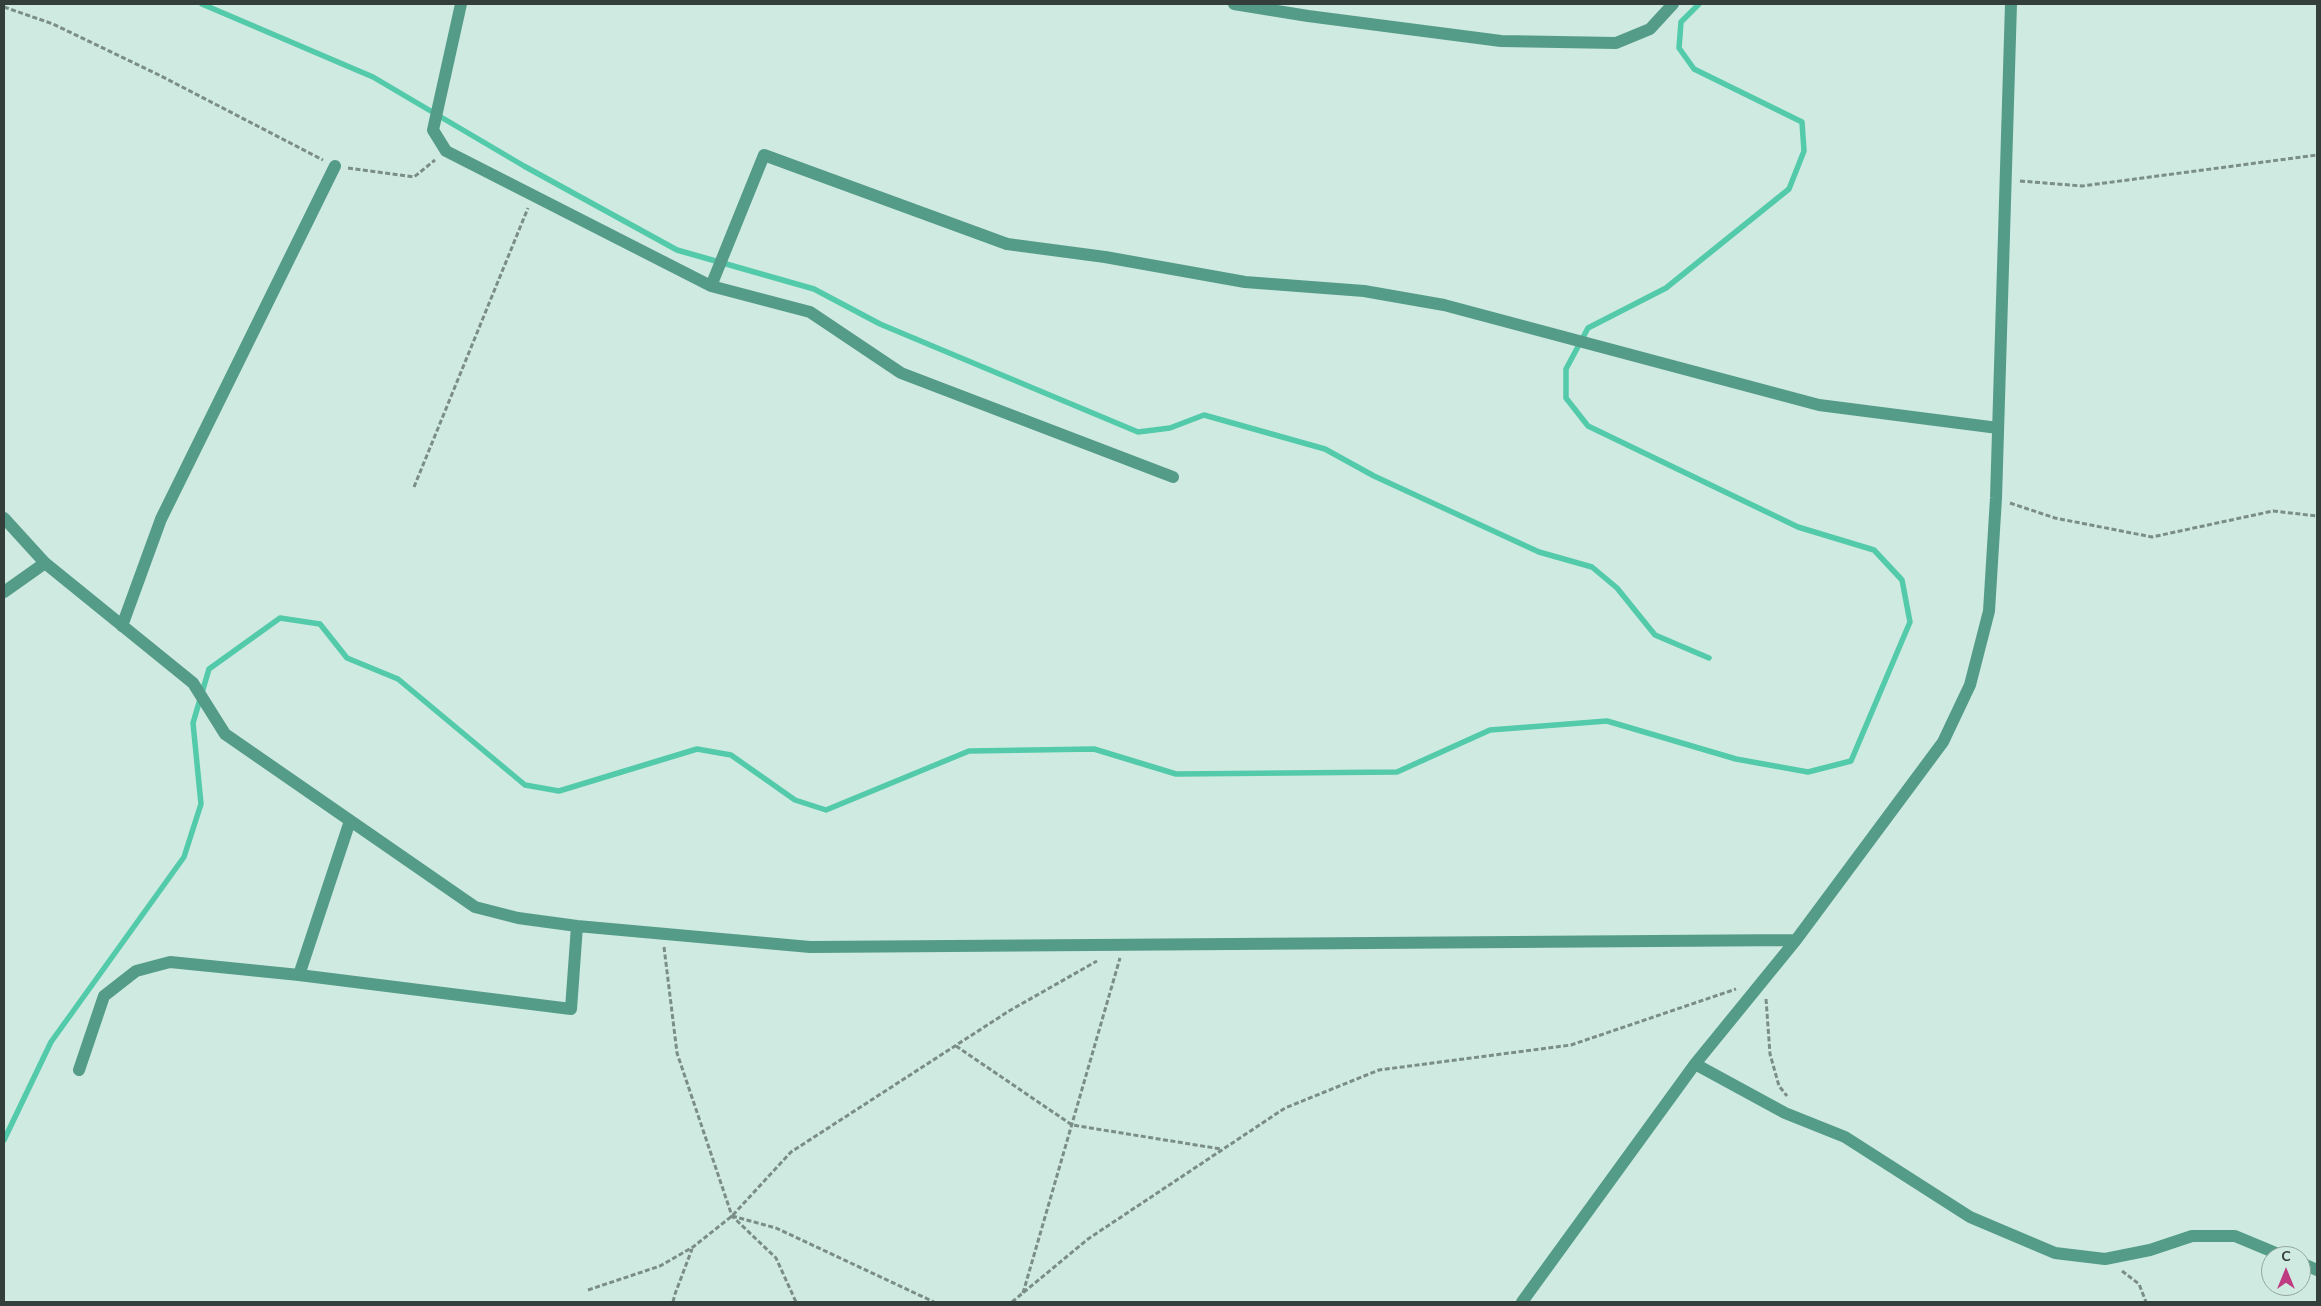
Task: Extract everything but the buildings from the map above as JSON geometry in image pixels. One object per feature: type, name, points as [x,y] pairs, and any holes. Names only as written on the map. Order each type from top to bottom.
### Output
[{"type":"street","points":[[461,4],[433,130],[446,151],[711,286],[810,312],[901,373],[1173,476]]},
{"type":"street","points":[[1234,4],[1308,16],[1501,41],[1616,44],[1650,29],[1673,4]]},
{"type":"street","points":[[1522,1302],[1695,1064],[1796,940],[1943,742],[1970,685],[1989,612],[1996,498],[2011,4]]},
{"type":"street","points":[[711,286],[764,155],[1007,244],[1105,257],[1245,282],[1364,291],[1444,305],[1819,405],[1998,428]]},
{"type":"street","points":[[122,626],[161,519],[335,166]]},
{"type":"street","points":[[4,518],[45,563],[193,683],[225,734],[475,907],[518,918],[577,926],[810,947],[1796,940]]},
{"type":"street","points":[[4,592],[45,563]]},
{"type":"street","points":[[299,975],[350,821]]},
{"type":"street","points":[[79,1070],[104,996],[136,971],[170,962],[299,975],[571,1009],[577,926]]},
{"type":"street","points":[[1695,1064],[1785,1113],[1845,1137],[1970,1217],[2055,1253],[2105,1259],[2150,1250],[2192,1236],[2235,1236],[2261,1247]]},
{"type":"path","points":[[4,8],[53,24],[142,67],[335,166],[414,176],[446,151]]},
{"type":"path","points":[[2006,180],[2082,186],[2317,154]]},
{"type":"path","points":[[414,487],[533,196]]},
{"type":"path","points":[[1996,498],[2055,518],[2152,537],[2273,511],[2317,516]]},
{"type":"path","points":[[662,934],[677,1053],[732,1216],[776,1258],[796,1302]]},
{"type":"path","points":[[1024,1293],[1124,945]]},
{"type":"path","points":[[588,1290],[660,1266],[693,1247],[732,1216],[791,1152],[1009,1011],[1100,959]]},
{"type":"path","points":[[1765,979],[1770,1054],[1779,1086],[1791,1100]]},
{"type":"path","points":[[1012,1302],[1088,1239],[1285,1108],[1378,1070],[1572,1045],[1737,988]]},
{"type":"path","points":[[956,1046],[1072,1125],[1223,1150]]},
{"type":"path","points":[[732,1216],[776,1228],[934,1302]]},
{"type":"path","points":[[673,1302],[693,1247]]},
{"type":"path","points":[[2105,1259],[2139,1284],[2146,1302]]},
{"type":"waterway","points":[[202,4],[373,77],[524,166],[677,250],[814,289],[880,324],[1138,432],[1170,428],[1204,415],[1325,449],[1374,476],[1539,552],[1592,567],[1617,588],[1655,635],[1709,658]]},
{"type":"waterway","points":[[4,1140],[51,1042],[184,857],[201,804],[193,723],[209,669],[280,618],[320,624],[347,658],[398,679],[525,785],[559,791],[697,749],[731,755],[795,800],[826,810],[969,751],[1094,749],[1176,774],[1397,772],[1490,730],[1607,721],[1736,759],[1808,772],[1851,761],[1910,622],[1902,580],[1874,550],[1798,527],[1588,426],[1566,398],[1566,369],[1588,328],[1666,288],[1789,189],[1804,151],[1802,122],[1694,69],[1679,48],[1681,22],[1699,4]]}]
